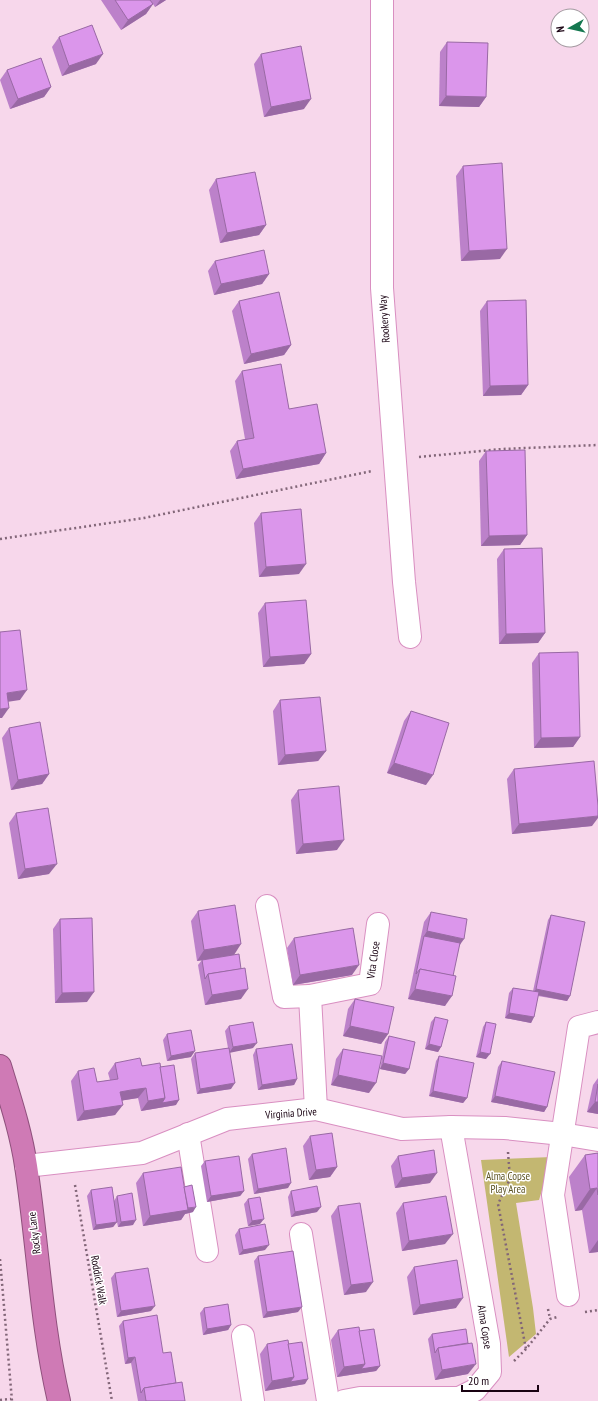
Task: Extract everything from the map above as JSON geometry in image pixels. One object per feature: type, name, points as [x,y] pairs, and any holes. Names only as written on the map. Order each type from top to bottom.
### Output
[{"type":"highway","name":"Rocky Lane","points":[[0,1066],[16,1118],[26,1166],[50,1363],[59,1401]]},
{"type":"street","name":"Rookery Way","points":[[382,0],[382,288],[404,582],[410,637]]},
{"type":"street","name":"Vita Close","points":[[267,906],[284,997],[310,996],[370,984],[378,924]]},
{"type":"street","points":[[310,996],[316,1109]]},
{"type":"street","points":[[573,1304],[553,1195],[578,1027],[598,1022]]},
{"type":"street","name":"Virginia Drive","points":[[26,1166],[142,1153],[227,1118],[316,1109],[402,1129],[451,1127],[505,1128],[562,1134],[598,1140]]},
{"type":"street","name":"Alma Copse","points":[[451,1127],[489,1344],[490,1372]]},
{"type":"street","points":[[188,1134],[207,1251]]},
{"type":"street","points":[[301,1234],[328,1401]]},
{"type":"street","points":[[242,1336],[253,1401]]},
{"type":"street","points":[[344,1401],[368,1398],[459,1398],[475,1390],[490,1372]]},
{"type":"path","points":[[0,539],[144,518],[374,471],[395,463],[418,457],[502,449],[598,445]]},
{"type":"path","points":[[505,1128],[510,1178],[498,1204],[526,1349]]},
{"type":"path","name":"Roddick Walk","points":[[71,1162],[112,1401]]},
{"type":"path","points":[[0,1259],[11,1400],[0,1400]]},
{"type":"path","points":[[573,1304],[598,1310]]},
{"type":"path","points":[[490,1372],[508,1367],[526,1349],[550,1319],[564,1316]]},
{"type":"green space","name":"Alma Copse Play Area","points":[[552,1157],[539,1200],[516,1203],[536,1334],[509,1357],[481,1160]]},
{"type":"building","points":[[115,0],[150,0],[153,4],[128,20]]},
{"type":"building","points":[[92,25],[103,54],[69,66],[59,37]]},
{"type":"building","points":[[447,42],[488,43],[486,97],[446,96]]},
{"type":"building","points":[[301,46],[311,99],[271,107],[261,54]]},
{"type":"building","points":[[41,58],[51,87],[18,99],[7,70]]},
{"type":"building","points":[[502,163],[507,249],[469,251],[463,166]]},
{"type":"building","points":[[255,172],[266,225],[227,233],[216,179]]},
{"type":"building","points":[[264,250],[269,274],[221,284],[215,261]]},
{"type":"building","points":[[279,292],[291,345],[251,354],[239,301]]},
{"type":"building","points":[[526,300],[528,385],[490,386],[487,301]]},
{"type":"building","points":[[281,364],[289,409],[317,404],[326,453],[243,469],[237,441],[254,438],[242,371]]},
{"type":"building","points":[[525,450],[527,535],[489,536],[486,451]]},
{"type":"building","points":[[301,509],[306,564],[266,567],[261,513]]},
{"type":"building","points":[[542,548],[545,633],[506,634],[504,549]]},
{"type":"building","points":[[306,600],[311,654],[270,657],[265,603]]},
{"type":"building","points":[[20,630],[27,690],[7,693],[9,708],[0,709],[0,632]]},
{"type":"building","points":[[578,652],[580,737],[541,738],[539,653]]},
{"type":"building","points":[[320,697],[326,751],[285,755],[280,700]]},
{"type":"building","points":[[411,711],[449,723],[433,775],[394,763]]},
{"type":"building","points":[[40,722],[49,774],[18,780],[9,728]]},
{"type":"building","points":[[594,761],[598,816],[519,824],[514,769]]},
{"type":"building","points":[[339,786],[344,840],[303,844],[298,790]]},
{"type":"building","points":[[48,808],[57,864],[25,869],[16,813]]},
{"type":"building","points":[[235,905],[241,944],[204,950],[198,911]]},
{"type":"building","points":[[431,912],[467,919],[464,939],[427,931]]},
{"type":"building","points":[[551,915],[585,922],[570,996],[536,989]]},
{"type":"building","points":[[92,918],[94,992],[62,993],[60,919]]},
{"type":"building","points":[[353,928],[359,965],[300,975],[294,938]]},
{"type":"building","points":[[424,936],[460,943],[453,976],[420,969],[416,974]]},
{"type":"building","points":[[239,954],[241,969],[208,974],[205,979],[202,960]]},
{"type":"building","points":[[245,968],[248,989],[212,995],[208,974]]},
{"type":"building","points":[[420,969],[456,976],[452,996],[415,989]]},
{"type":"building","points":[[513,988],[539,992],[534,1017],[509,1013]]},
{"type":"building","points":[[355,999],[394,1007],[388,1034],[350,1026]]},
{"type":"building","points":[[435,1017],[448,1020],[441,1047],[429,1044]]},
{"type":"building","points":[[253,1022],[257,1043],[233,1047],[229,1026]]},
{"type":"building","points":[[486,1022],[496,1024],[490,1054],[480,1052]]},
{"type":"building","points":[[191,1030],[195,1051],[171,1056],[167,1034]]},
{"type":"building","points":[[389,1036],[415,1042],[409,1069],[383,1063]]},
{"type":"building","points":[[292,1044],[297,1079],[262,1085],[256,1049]]},
{"type":"building","points":[[229,1048],[235,1083],[200,1089],[195,1053]]},
{"type":"building","points":[[343,1049],[382,1056],[376,1083],[338,1075]]},
{"type":"building","points":[[439,1056],[474,1063],[467,1098],[433,1091]]},
{"type":"building","points":[[140,1058],[142,1066],[160,1063],[165,1098],[148,1101],[146,1088],[131,1090],[120,1092],[123,1105],[84,1111],[78,1071],[94,1068],[97,1082],[118,1079],[115,1063]]},
{"type":"building","points":[[502,1061],[555,1072],[547,1107],[495,1096]]},
{"type":"building","points":[[174,1065],[179,1100],[162,1103],[165,1098],[160,1067]]},
{"type":"building","points":[[598,1084],[598,1102],[595,1102]]},
{"type":"building","points":[[332,1133],[337,1167],[316,1170],[310,1136]]},
{"type":"building","points":[[286,1148],[291,1183],[258,1189],[252,1154]]},
{"type":"building","points":[[434,1150],[437,1173],[402,1178],[398,1156]]},
{"type":"building","points":[[598,1153],[598,1195],[597,1188],[590,1189],[585,1155]]},
{"type":"building","points":[[239,1156],[244,1191],[211,1196],[205,1161]]},
{"type":"building","points":[[181,1167],[188,1210],[150,1216],[143,1173]]},
{"type":"building","points":[[192,1185],[196,1207],[188,1208],[184,1187]]},
{"type":"building","points":[[317,1186],[321,1207],[295,1212],[291,1191]]},
{"type":"building","points":[[112,1187],[117,1222],[96,1225],[91,1190]]},
{"type":"building","points":[[132,1193],[136,1220],[121,1222],[117,1196]]},
{"type":"building","points":[[446,1196],[453,1234],[409,1241],[403,1203]]},
{"type":"building","points":[[260,1197],[264,1219],[252,1221],[248,1199]]},
{"type":"building","points":[[360,1203],[373,1282],[351,1285],[338,1206]]},
{"type":"building","points":[[265,1224],[269,1245],[243,1250],[239,1229]]},
{"type":"building","points":[[293,1251],[302,1307],[267,1312],[258,1256]]},
{"type":"building","points":[[457,1260],[463,1298],[420,1305],[414,1267]]},
{"type":"building","points":[[148,1268],[155,1306],[121,1311],[115,1273]]},
{"type":"building","points":[[228,1304],[231,1325],[207,1329],[204,1308]]},
{"type":"building","points":[[157,1315],[163,1353],[171,1352],[176,1383],[144,1388],[141,1393],[135,1357],[128,1358],[123,1321]]},
{"type":"building","points":[[359,1327],[365,1364],[344,1367],[338,1330]]},
{"type":"building","points":[[374,1329],[380,1366],[361,1369],[365,1364],[359,1331]]},
{"type":"building","points":[[466,1329],[468,1343],[438,1348],[435,1353],[432,1334]]},
{"type":"building","points":[[288,1340],[294,1377],[272,1381],[267,1344]]},
{"type":"building","points":[[302,1342],[308,1379],[290,1382],[294,1377],[288,1344]]},
{"type":"building","points":[[472,1343],[476,1364],[442,1370],[438,1348]]},
{"type":"building","points":[[182,1382],[185,1401],[146,1401],[144,1388]]}]
